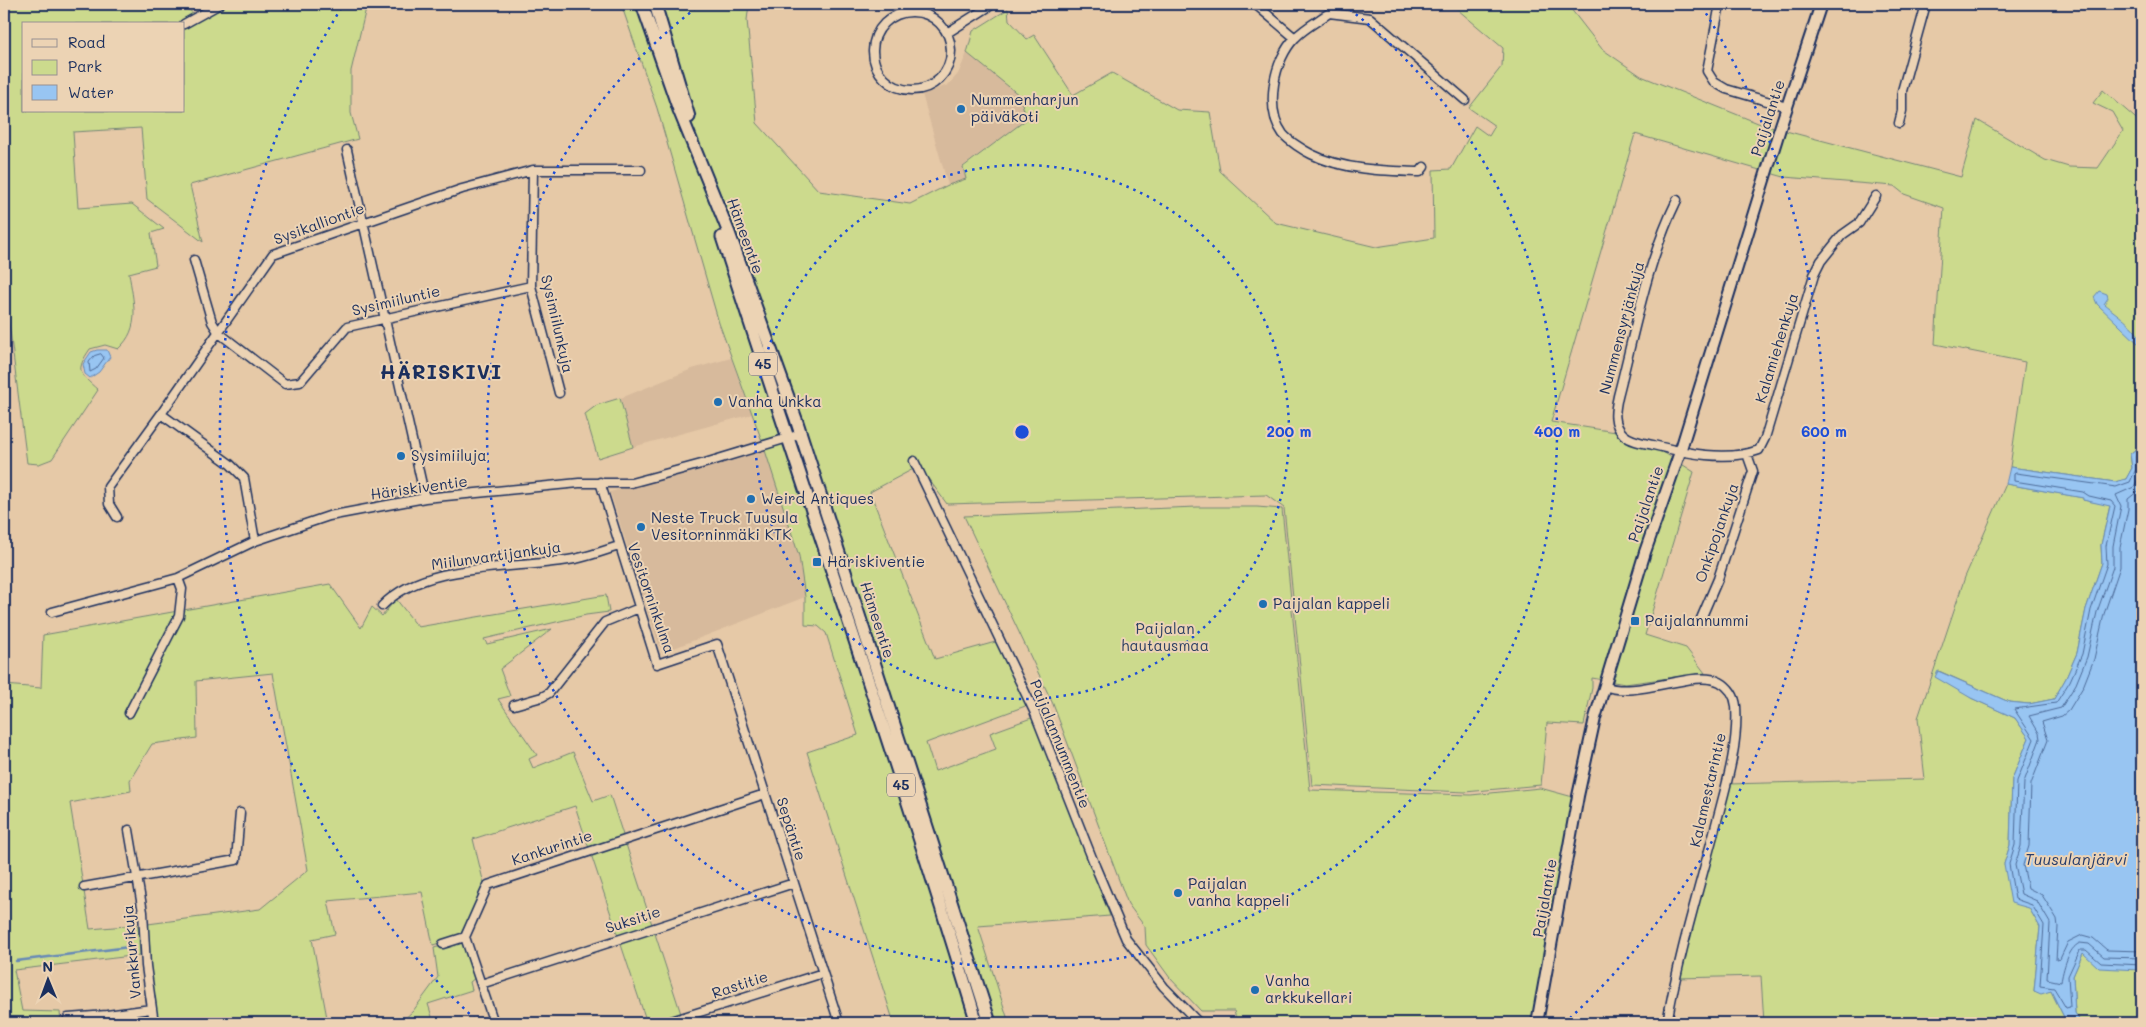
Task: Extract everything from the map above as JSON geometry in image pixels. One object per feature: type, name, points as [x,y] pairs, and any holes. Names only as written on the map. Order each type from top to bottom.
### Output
[{"type":"main road","name":"Hämeentie","points":[[642,4],[704,173],[722,236],[787,438],[827,554],[977,1023]]},
{"type":"main road","name":"Hämeentie","points":[[655,4],[677,74],[699,158]]},
{"type":"main road","name":"Hämeentie","points":[[704,173],[729,233],[801,434],[990,1023]]},
{"type":"street","points":[[185,23],[220,4]]},
{"type":"street","points":[[947,33],[993,4]]},
{"type":"street","points":[[1254,4],[1295,38]]},
{"type":"street","points":[[1720,4],[1707,71],[1714,82],[1726,88],[1787,107]]},
{"type":"street","name":"Paijalantie","points":[[1537,1023],[1578,796],[1595,718],[1645,552],[1680,452],[1787,107],[1821,4]]},
{"type":"street","points":[[1899,123],[1902,111],[1902,91],[1926,4]]},
{"type":"street","points":[[909,12],[924,14],[938,22],[947,33],[951,48],[949,63],[942,76],[924,88],[906,90],[896,87],[884,78],[876,65],[873,56],[874,40],[882,26],[895,16],[909,12]]},
{"type":"street","points":[[1424,167],[1420,172],[1388,171],[1347,165],[1311,154],[1284,134],[1274,106],[1274,87],[1279,62],[1295,38],[1329,13],[1370,18],[1465,100]]},
{"type":"street","points":[[347,150],[425,498]]},
{"type":"street","name":"Sysikalliontie","points":[[117,517],[109,504],[108,487],[219,333],[273,254],[462,189],[533,170],[640,170]]},
{"type":"street","name":"Sysimiilunkuja","points":[[533,170],[531,286],[559,393]]},
{"type":"street","name":"Kalamiehenkuja","points":[[1747,454],[1758,450],[1765,438],[1814,275],[1821,262],[1842,236],[1859,223],[1876,196]]},
{"type":"street","name":"Nummensyrjänkuja","points":[[1677,200],[1667,221],[1656,254],[1614,411],[1616,424],[1624,435],[1636,441],[1680,452]]},
{"type":"street","points":[[194,260],[212,322],[219,333]]},
{"type":"street","name":"Sysimiiluntie","points":[[219,333],[285,384],[300,382],[347,326],[531,286]]},
{"type":"street","points":[[161,414],[230,464],[244,478],[255,541]]},
{"type":"street","name":"Häriskiventie","points":[[52,612],[178,578],[255,541],[328,516],[425,498],[600,482],[631,483],[801,434]]},
{"type":"street","points":[[1680,452],[1698,455],[1747,454]]},
{"type":"street","name":"Onkipojankuja","points":[[1700,621],[1718,579],[1753,471],[1747,454]]},
{"type":"street","name":"Paijalannummentie","points":[[914,461],[1034,711],[1096,868],[1126,938],[1164,988],[1199,1023]]},
{"type":"street","name":"Vesitorninkulma","points":[[600,482],[657,664],[717,644]]},
{"type":"street","name":"Miilunvartijankuja","points":[[382,606],[394,594],[438,575],[579,558],[619,546]]},
{"type":"street","points":[[129,713],[179,616],[182,589],[178,578]]},
{"type":"street","points":[[514,705],[550,693],[604,622],[639,608]]},
{"type":"street","name":"Sepäntie","points":[[717,644],[839,1023]]},
{"type":"street","name":"Kalamestarintie","points":[[1605,686],[1612,690],[1631,690],[1706,678],[1719,681],[1731,691],[1736,704],[1736,734],[1729,775],[1675,976],[1667,1023]]},
{"type":"street","name":"Kankurintie","points":[[465,937],[488,885],[494,882],[765,794]]},
{"type":"street","points":[[84,888],[236,860],[240,813]]},
{"type":"street","name":"Vankkurikuja","points":[[129,830],[143,912],[146,966],[154,1023]]},
{"type":"street","name":"Suksitie","points":[[481,984],[794,883]]},
{"type":"street","points":[[443,944],[465,937],[494,1023]]},
{"type":"street","name":"Rastitie","points":[[665,1023],[823,972]]},
{"type":"street","points":[[68,1018],[151,1009]]},
{"type":"shaded area","points":[[967,53],[1019,95],[1027,119],[963,166],[966,179],[948,185],[922,94],[948,85],[958,74]]},
{"type":"shaded area","points":[[731,358],[752,414],[633,447],[621,398],[692,369]]},
{"type":"shaded area","points":[[765,450],[799,556],[805,597],[674,648],[659,646],[610,492]]},
{"type":"green space","points":[[4,4],[180,4],[196,15],[184,22],[22,22],[22,112],[185,112],[185,27],[227,4],[367,4],[351,71],[351,113],[358,139],[190,185],[203,242],[147,199],[141,128],[73,132],[78,208],[132,204],[164,229],[151,233],[156,266],[129,273],[134,314],[133,323],[126,341],[118,349],[105,345],[90,349],[85,356],[81,371],[87,380],[98,390],[52,459],[39,464],[27,463],[4,284]]},
{"type":"green space","points":[[621,4],[749,4],[747,20],[757,123],[819,191],[910,204],[948,185],[966,179],[963,167],[1027,119],[1019,95],[967,53],[973,31],[1008,9],[1009,20],[1027,39],[1034,35],[1073,95],[1112,73],[1177,110],[1210,112],[1220,171],[1276,223],[1376,247],[1434,238],[1433,170],[1451,169],[1475,126],[1489,136],[1495,126],[1469,108],[1502,66],[1503,48],[1451,4],[1567,4],[1602,49],[1641,76],[1763,125],[1961,177],[1977,120],[2045,160],[2069,167],[2098,168],[2123,131],[2112,112],[2093,103],[2103,90],[2142,124],[2142,341],[2133,329],[2094,297],[2142,347],[2142,444],[2130,454],[2132,468],[2126,479],[2115,482],[2010,467],[2025,362],[1935,344],[1944,208],[1904,194],[1894,186],[1784,177],[1635,134],[1551,422],[1616,432],[1624,438],[1660,450],[1694,472],[1645,635],[1686,648],[1705,673],[1625,684],[1592,678],[1592,688],[1584,725],[1547,723],[1541,785],[1465,792],[1312,785],[1284,508],[1266,495],[947,504],[919,466],[870,492],[935,659],[999,641],[1028,705],[926,743],[935,771],[996,749],[990,733],[1034,717],[1110,916],[978,926],[1009,1023],[894,1023],[807,752],[858,735],[826,633],[818,626],[805,625],[805,597],[799,556],[762,441],[719,323],[657,108]]},
{"type":"green space","points":[[620,398],[633,447],[598,458],[585,414],[597,405]]},
{"type":"green space","points":[[2006,484],[2084,498],[2083,500],[2110,505],[2101,545],[2102,563],[2086,609],[2077,653],[2054,699],[2029,704],[2009,702],[1939,671],[1971,698],[2015,718],[2029,738],[2012,779],[2010,845],[2004,864],[2040,927],[2034,991],[2051,991],[2067,1023],[1764,1023],[1761,976],[1678,978],[1721,822],[1728,784],[1925,779],[1918,718],[1965,577]]},
{"type":"green space","name":"Paijalan hautausmaa","points":[[1197,507],[1282,509],[1310,790],[1471,795],[1540,788],[1573,797],[1532,1023],[1237,1023],[1234,1011],[1201,1011],[1170,978],[1146,945],[1145,927],[1128,904],[1053,704],[964,516]]},
{"type":"green space","points":[[330,584],[361,628],[372,607],[382,616],[396,599],[418,627],[606,595],[609,612],[586,615],[484,639],[487,644],[552,629],[500,669],[510,696],[498,699],[537,755],[529,759],[533,768],[573,752],[593,801],[610,795],[684,1023],[647,1023],[575,806],[473,839],[484,884],[467,924],[462,931],[462,936],[433,945],[422,892],[328,901],[335,934],[312,939],[328,1023],[157,1023],[148,924],[260,909],[308,870],[273,673],[196,681],[197,738],[152,744],[130,780],[131,791],[70,803],[90,929],[138,925],[140,955],[14,970],[22,1011],[60,1012],[61,1023],[4,1023],[4,685],[41,688],[43,635]]},
{"type":"green space","points":[[463,940],[475,978],[470,982],[472,990],[428,1004],[434,1023],[400,1023],[413,1011],[438,977],[434,948]]},
{"type":"green space","points":[[2083,953],[2139,970],[2142,968],[2142,1023],[2081,1023],[2075,1013],[2073,976]]},
{"type":"water","points":[[2099,291],[2107,294],[2108,298],[2104,304],[2133,329],[2141,341],[2142,347],[2097,304],[2094,297]]},
{"type":"water","points":[[107,350],[110,357],[99,372],[90,378],[85,374],[83,364],[91,352]]},
{"type":"water","name":"Tuusulanjärvi","points":[[2142,444],[2142,968],[2139,970],[2099,968],[2083,953],[2073,976],[2075,1013],[2081,1023],[2067,1023],[2051,991],[2041,994],[2034,991],[2040,927],[2029,908],[2011,903],[2004,864],[2010,845],[2012,779],[2029,738],[2015,718],[1971,698],[1935,677],[1938,671],[2009,702],[2029,704],[2054,699],[2077,653],[2086,609],[2102,563],[2101,545],[2110,506],[2083,500],[2083,498],[2006,484],[2010,467],[2115,482],[2126,479],[2132,468],[2130,454]]},
{"type":"waterway","points":[[16,961],[129,947]]},
{"type":"place","name":"Nummenharjun päiväkoti","points":[[961,109]]},
{"type":"place","name":"Vanha Unkka","points":[[718,402]]},
{"type":"place","name":"Sysimiiluja","points":[[401,456]]},
{"type":"place","name":"Weird Antiques","points":[[751,499]]},
{"type":"place","name":"Neste Truck Tuusula Vesitorninmäki KTK","points":[[641,527]]},
{"type":"place","name":"Häriskiventie","points":[[817,562]]},
{"type":"place","name":"Paijalan kappeli","points":[[1263,604]]},
{"type":"place","name":"Paijalannummi","points":[[1635,621]]},
{"type":"place","name":"Paijalan vanha kappeli","points":[[1178,893]]},
{"type":"place","name":"Vanha arkkukellari","points":[[1255,990]]},
{"type":"district","name":"HÄRISKIVI","points":[[441,372]]}]
